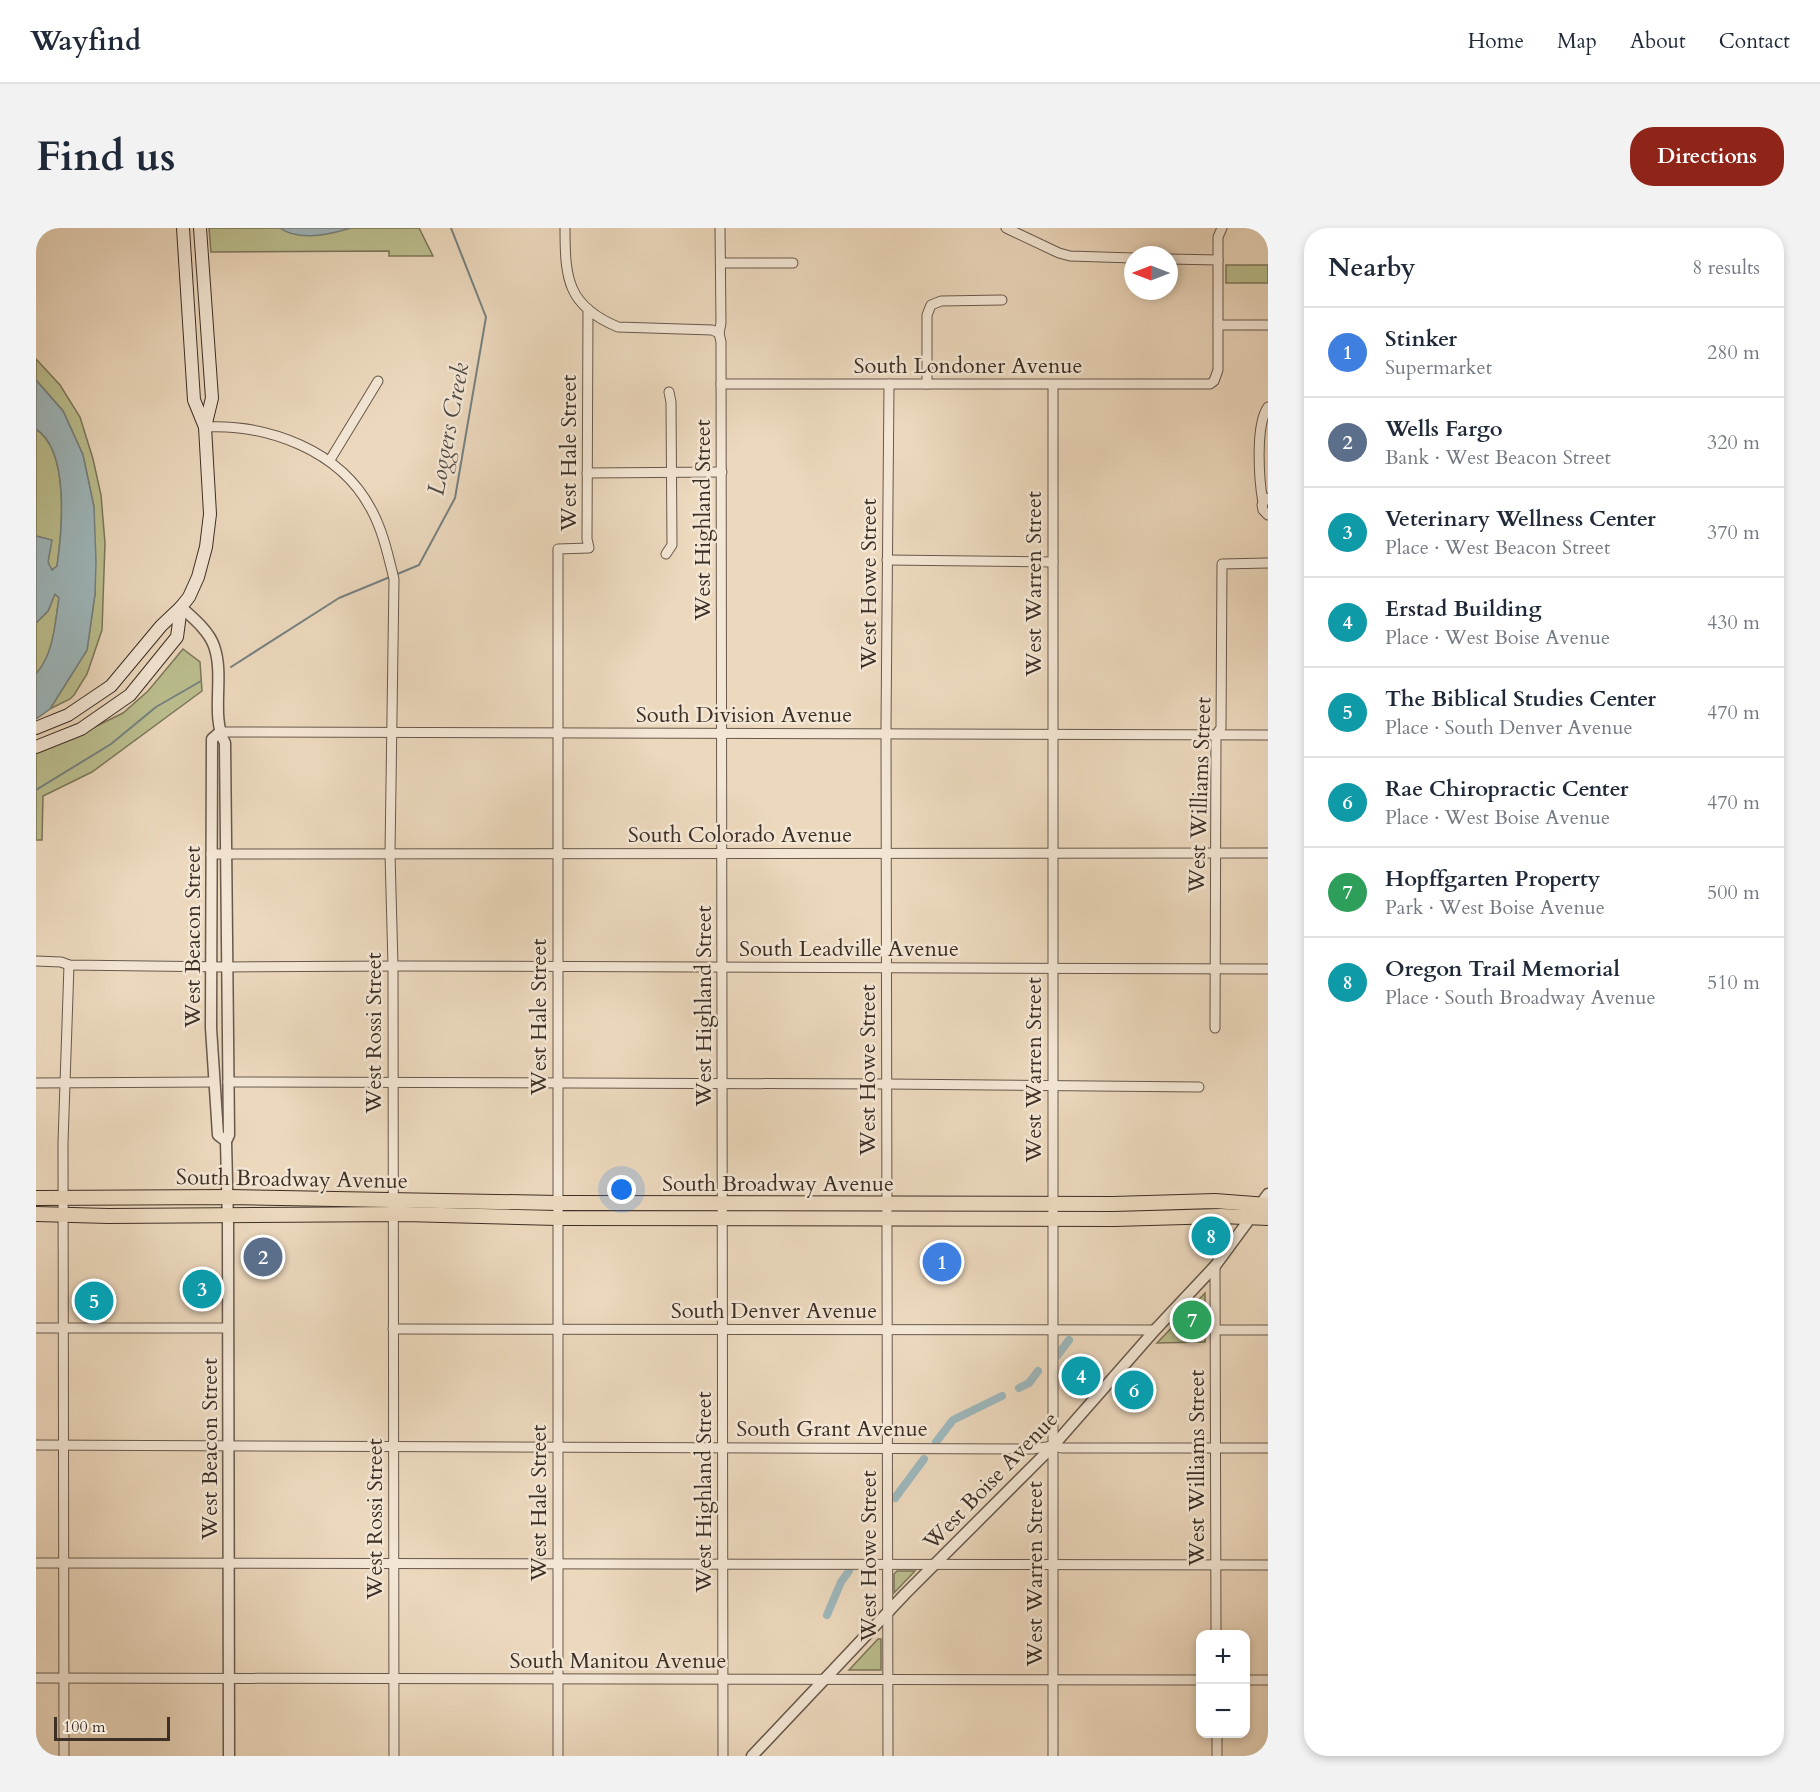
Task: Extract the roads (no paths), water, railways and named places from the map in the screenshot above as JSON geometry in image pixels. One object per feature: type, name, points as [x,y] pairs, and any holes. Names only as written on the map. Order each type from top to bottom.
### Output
[{"type":"main road","points":[[183,228],[194,400],[205,427]]},
{"type":"main road","points":[[36,728],[68,715],[111,686],[161,626],[189,597],[198,577],[206,547],[210,514],[205,427],[212,398],[200,228]]},
{"type":"main road","points":[[36,747],[81,729],[130,695],[177,637],[181,607]]},
{"type":"main road","name":"South Broadway Avenue","points":[[36,1198],[228,1197],[558,1203],[887,1204],[1266,1201]]},
{"type":"main road","name":"South Broadway Avenue","points":[[36,1214],[393,1214],[557,1218],[1053,1219],[1221,1216],[1268,1218]]},
{"type":"street","points":[[565,228],[568,281],[588,309],[606,322],[618,327],[712,330],[719,333]]},
{"type":"street","name":"West Highland Street","points":[[720,228],[723,1756]]},
{"type":"street","points":[[1006,228],[1059,254],[1124,258]]},
{"type":"street","points":[[1222,228],[1218,237],[1218,325],[1268,325]]},
{"type":"street","points":[[1178,259],[1218,260]]},
{"type":"street","points":[[721,260],[793,263]]},
{"type":"street","points":[[927,384],[927,315],[932,305],[941,301],[1002,300]]},
{"type":"street","name":"West Hale Street","points":[[558,1756],[558,549],[589,548],[587,539],[588,309]]},
{"type":"street","name":"South Londoner Avenue","points":[[721,384],[1205,385],[1214,381],[1218,370],[1218,325]]},
{"type":"street","points":[[330,460],[378,381]]},
{"type":"street","name":"West Howe Street","points":[[888,1756],[886,734],[889,384]]},
{"type":"street","name":"West Warren Street","points":[[1053,385],[1053,1756]]},
{"type":"street","points":[[666,554],[672,545],[671,402],[669,392]]},
{"type":"street","points":[[1268,407],[1262,417],[1260,454],[1260,485],[1265,500],[1263,510],[1268,515]]},
{"type":"street","name":"West Rossi Street","points":[[205,427],[222,426],[277,434],[330,460],[352,482],[370,506],[379,524],[390,562],[393,588],[390,853],[393,966],[394,1756]]},
{"type":"street","points":[[587,473],[722,472]]},
{"type":"street","points":[[887,560],[1053,562]]},
{"type":"street","name":"West Williams Street","points":[[1215,1028],[1216,735],[1221,728],[1222,564],[1268,563]]},
{"type":"street","name":"West Beacon Street","points":[[181,607],[201,626],[214,645],[218,672],[220,732],[225,743],[230,1135],[226,1142],[229,1756]]},
{"type":"street","name":"West Beacon Street","points":[[220,732],[212,739],[212,967],[214,1082],[218,1135],[226,1142]]},
{"type":"street","name":"South Division Avenue","points":[[220,732],[1268,735]]},
{"type":"street","name":"South Colorado Avenue","points":[[211,854],[1268,853]]},
{"type":"street","name":"South Leadville Avenue","points":[[36,961],[61,962],[69,965],[227,968],[393,966],[722,967],[732,969],[887,967],[1268,969]]},
{"type":"street","points":[[64,1756],[63,1198],[64,1084],[69,965]]},
{"type":"street","points":[[36,1083],[214,1082]]},
{"type":"street","points":[[228,1082],[1199,1087]]},
{"type":"street","name":"West Boise Avenue","points":[[752,1756],[888,1613],[1053,1446],[1215,1266],[1266,1201]]},
{"type":"street","name":"West Williams Street","points":[[1215,1266],[1216,1630]]},
{"type":"street","points":[[36,1328],[228,1329]]},
{"type":"street","name":"South Denver Avenue","points":[[393,1329],[1155,1330]]},
{"type":"street","points":[[1215,1330],[1268,1330]]},
{"type":"street","name":"South Grant Avenue","points":[[36,1445],[1268,1448]]},
{"type":"street","points":[[36,1563],[1268,1565]]},
{"type":"street","name":"South Manitou Avenue","points":[[36,1678],[1196,1680]]},
{"type":"street","points":[[1250,1680],[1268,1680]]},
{"type":"street","points":[[1217,1738],[1217,1756]]},
{"type":"water","points":[[280,228],[351,228],[306,236],[296,235]]},
{"type":"water","points":[[36,380],[63,411],[83,455],[94,507],[96,562],[95,594],[87,650],[50,709],[36,719],[36,674],[50,648],[59,598],[55,594],[48,611],[36,623],[36,536],[52,540],[48,562],[52,570],[57,566],[62,513],[59,473],[54,455],[47,440],[36,429]]},
{"type":"waterway","name":"Loggers Creek","points":[[395,575],[419,565],[455,498],[486,317],[451,228]]},
{"type":"waterway","name":"Loggers Creek","points":[[231,667],[339,598],[390,577]]},
{"type":"waterway","name":"Loggers Creek","points":[[36,790],[111,744],[156,707],[201,681]]},
{"type":"waterway","points":[[1057,1356],[1069,1340]]},
{"type":"waterway","points":[[1019,1388],[1029,1383],[1038,1371]]},
{"type":"waterway","points":[[936,1442],[953,1420],[1002,1396]]},
{"type":"waterway","points":[[895,1498],[924,1459]]},
{"type":"waterway","points":[[827,1615],[841,1582],[849,1571]]},
{"type":"place","name":"Oregon Trail Memorial","points":[[1211,1236]]},
{"type":"place","name":"Wells Fargo","points":[[263,1257]]},
{"type":"place","name":"Stinker","points":[[942,1262]]},
{"type":"place","name":"Veterinary Wellness Center","points":[[202,1289]]},
{"type":"place","name":"The Biblical Studies Center","points":[[94,1301]]},
{"type":"place","name":"Hopffgarten Property","points":[[1192,1320]]},
{"type":"place","name":"Erstad Building","points":[[1081,1376]]},
{"type":"place","name":"Rae Chiropractic Center","points":[[1134,1390]]}]
